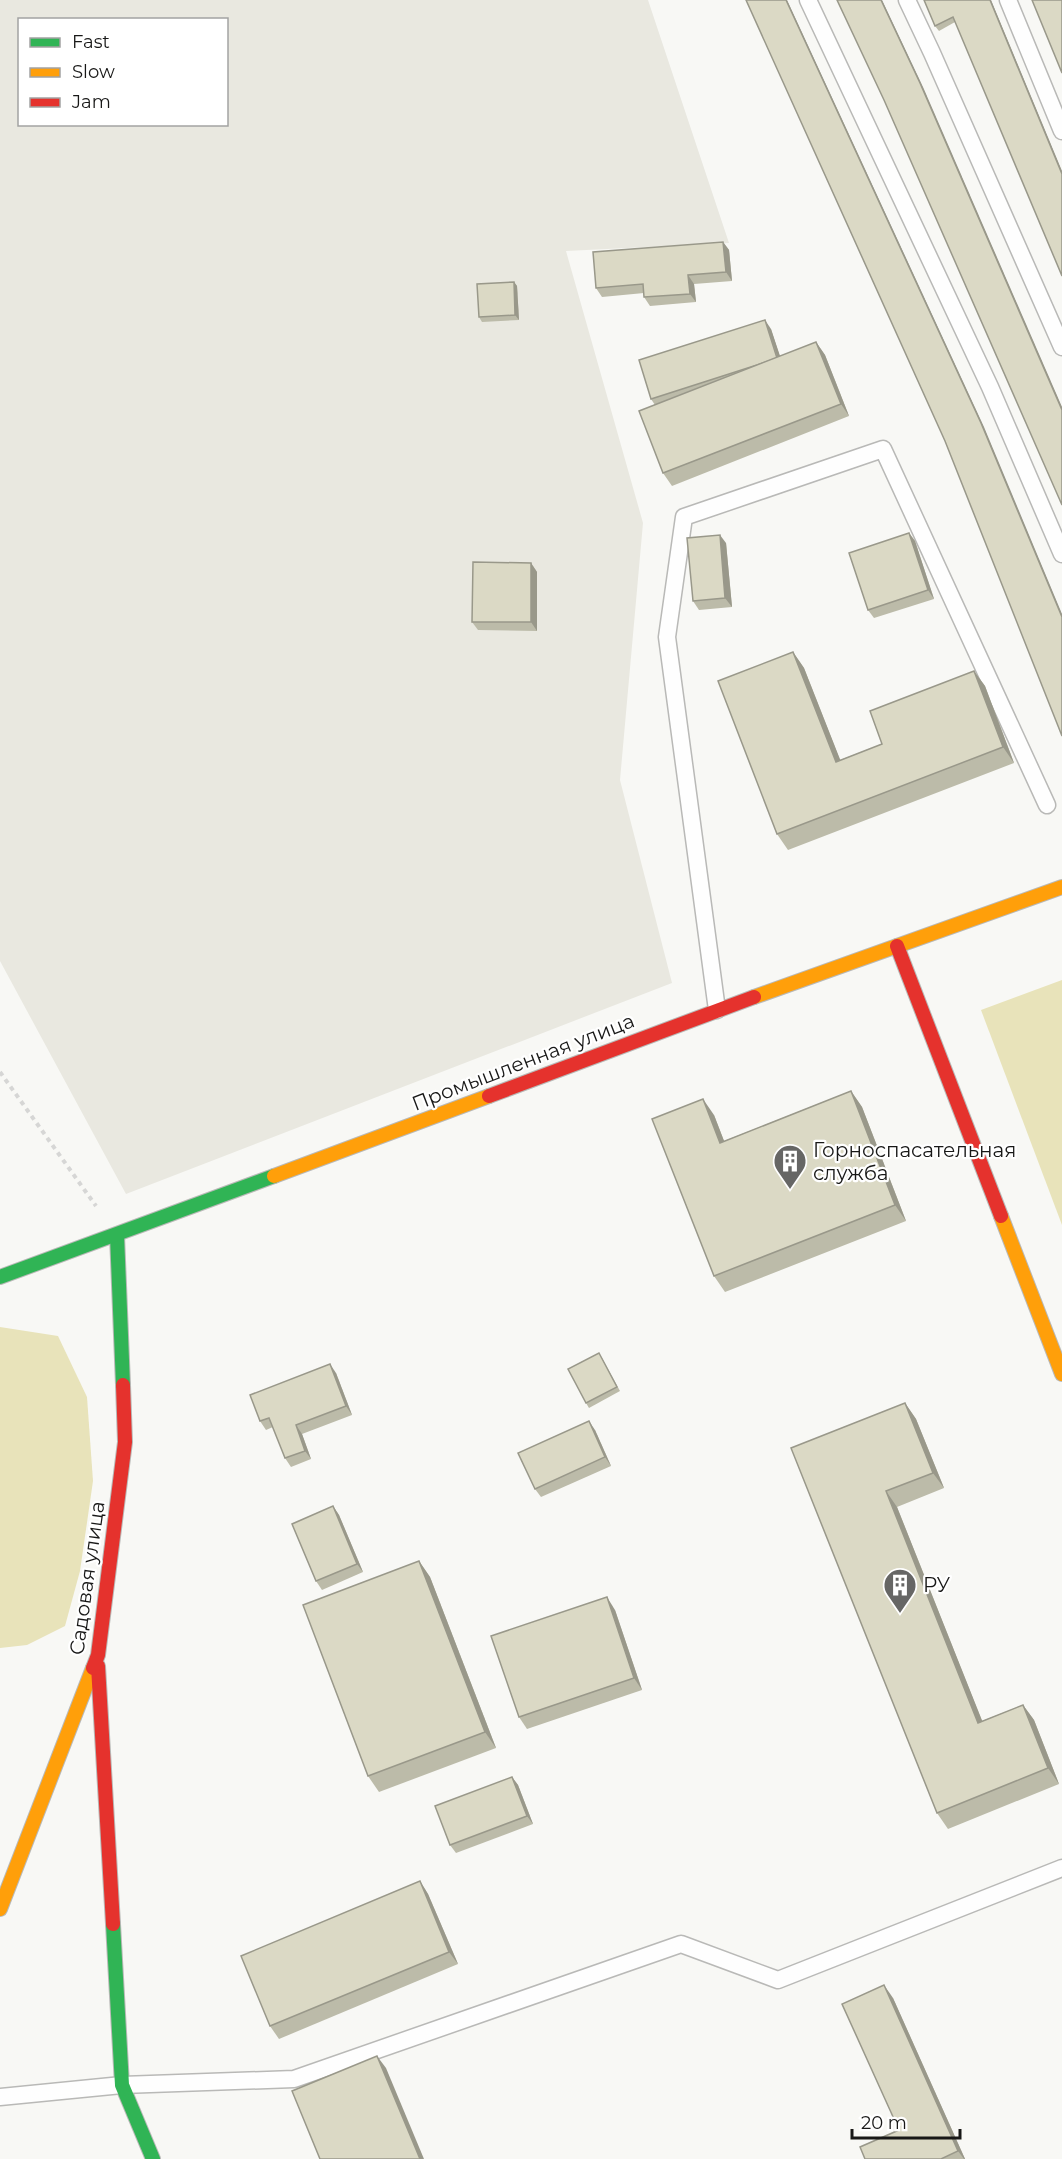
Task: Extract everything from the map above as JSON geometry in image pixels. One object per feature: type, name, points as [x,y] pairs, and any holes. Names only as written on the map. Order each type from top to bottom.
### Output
[{"type":"street","name":"Промышленная улица","points":[[0,1277],[717,1010],[1062,887]]},
{"type":"street","points":[[897,946],[1062,1374]]},
{"type":"street","name":"Садовая улица","points":[[0,1909],[98,1655],[125,1442],[117,1235]]},
{"type":"street","points":[[98,1655],[122,2085],[153,2159]]},
{"type":"lane","points":[[808,0],[990,387],[1062,554]]},
{"type":"lane","points":[[907,0],[1062,347]]},
{"type":"lane","points":[[1008,0],[1062,131]]},
{"type":"lane","points":[[717,1010],[667,637],[684,518],[883,449],[1047,805]]},
{"type":"lane","points":[[0,2097],[122,2085],[294,2079],[681,1944],[778,1980],[1062,1868]]},
{"type":"path","points":[[0,1072],[117,1235]]},
{"type":"shaded area","points":[[0,0],[648,0],[729,243],[566,251],[643,523],[620,780],[672,983],[126,1194],[0,961]]},
{"type":"shaded area","points":[[1062,980],[1062,1225],[981,1010]]},
{"type":"shaded area","points":[[0,1327],[58,1336],[87,1397],[93,1481],[80,1571],[65,1626],[27,1645],[0,1648]]},
{"type":"building","points":[[746,0],[786,0],[981,423],[1062,617],[1062,736],[945,441]]},
{"type":"building","points":[[837,0],[881,0],[920,83],[1062,410],[1062,505],[884,100]]},
{"type":"building","points":[[924,0],[990,0],[1062,174],[1062,276],[953,17],[935,26]]},
{"type":"building","points":[[1032,0],[1062,0],[1062,73]]},
{"type":"building","points":[[723,242],[726,272],[688,275],[690,294],[644,297],[643,284],[596,288],[593,252]]},
{"type":"building","points":[[514,282],[515,315],[479,317],[477,284]]},
{"type":"building","points":[[765,320],[777,358],[651,399],[639,360]]},
{"type":"building","points":[[816,342],[841,404],[663,473],[639,411]]},
{"type":"building","points":[[909,533],[928,590],[868,610],[849,553]]},
{"type":"building","points":[[720,535],[725,598],[693,601],[687,538]]},
{"type":"building","points":[[473,562],[531,563],[531,622],[472,622]]},
{"type":"building","points":[[793,652],[836,762],[882,744],[870,711],[974,671],[1003,747],[777,834],[718,681]]},
{"type":"building","name":"Горноспасательная служба","points":[[851,1091],[895,1205],[714,1276],[652,1119],[703,1099],[720,1143]]},
{"type":"building","points":[[599,1353],[617,1387],[586,1403],[568,1369]]},
{"type":"building","points":[[330,1364],[346,1406],[296,1425],[305,1451],[285,1458],[269,1418],[260,1421],[250,1395]]},
{"type":"building","name":"РУ","points":[[905,1403],[933,1473],[886,1491],[978,1723],[1023,1705],[1048,1768],[937,1813],[791,1448]]},
{"type":"building","points":[[589,1421],[605,1457],[535,1489],[518,1453]]},
{"type":"building","points":[[333,1506],[357,1564],[316,1581],[292,1524]]},
{"type":"building","points":[[419,1561],[485,1732],[368,1776],[303,1605]]},
{"type":"building","points":[[607,1597],[634,1678],[519,1717],[491,1636]]},
{"type":"building","points":[[512,1777],[527,1816],[450,1845],[435,1806]]},
{"type":"building","points":[[420,1881],[449,1952],[270,2026],[241,1956]]},
{"type":"building","points":[[884,1985],[958,2151],[941,2159],[865,2159],[860,2147],[899,2130],[842,2004]]},
{"type":"building","points":[[377,2056],[420,2159],[320,2159],[292,2091]]},
{"type":"traffic: fast","points":[[0,1277],[274,1176]]},
{"type":"traffic: fast","points":[[117,1235],[123,1385]]},
{"type":"traffic: fast","points":[[113,1924],[122,2085],[153,2159]]},
{"type":"traffic: slow","points":[[754,997],[1062,887]]},
{"type":"traffic: slow","points":[[274,1176],[489,1096]]},
{"type":"traffic: slow","points":[[1001,1216],[1062,1374]]},
{"type":"traffic: slow","points":[[0,1909],[93,1668]]},
{"type":"traffic: jam","points":[[897,946],[1001,1216]]},
{"type":"traffic: jam","points":[[489,1096],[754,997]]},
{"type":"traffic: jam","points":[[93,1668],[98,1655],[125,1442],[123,1385]]},
{"type":"traffic: jam","points":[[98,1666],[113,1924]]},
{"type":"place","name":"Горноспасательная служба","points":[[790,1190]]},
{"type":"place","name":"РУ","points":[[900,1614]]}]
